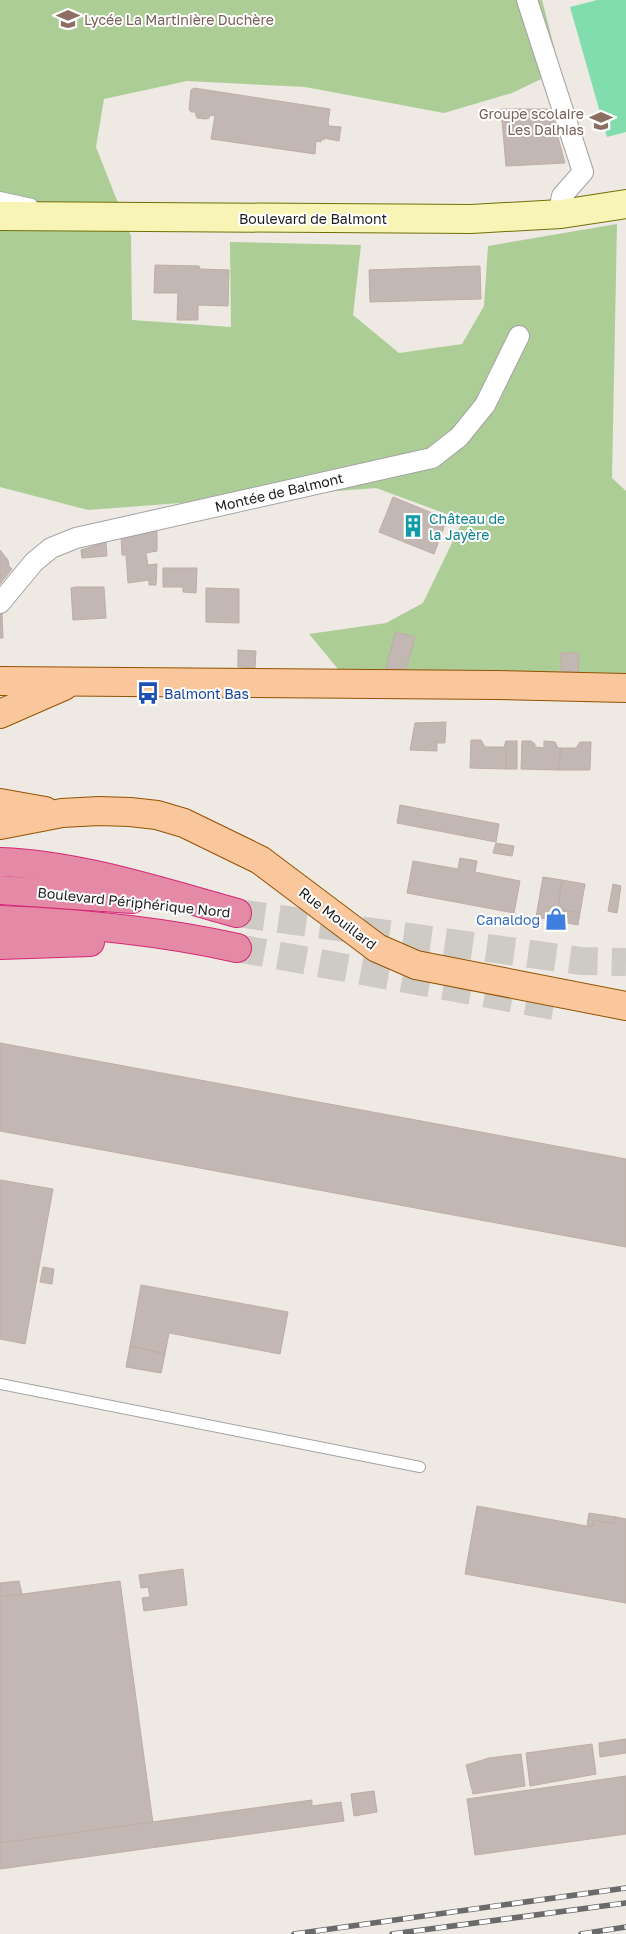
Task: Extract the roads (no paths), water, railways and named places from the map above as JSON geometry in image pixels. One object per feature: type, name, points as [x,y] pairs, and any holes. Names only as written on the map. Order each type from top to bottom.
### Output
[{"type":"highway","name":"Boulevard Périphérique Nord","points":[[0,862],[60,868],[154,890],[237,913],[121,898],[0,890]]},
{"type":"highway","points":[[0,920],[128,931],[199,940],[237,948]]},
{"type":"highway","points":[[0,945],[199,940]]},
{"type":"main road","points":[[0,681],[626,688]]},
{"type":"main road","points":[[0,714],[75,682]]},
{"type":"main road","name":"Rue Mouillard","points":[[0,803],[62,813]]},
{"type":"main road","name":"Rue Mouillard","points":[[0,825],[62,813],[99,811],[157,815],[184,823],[260,860],[377,948],[416,966],[626,1006]]},
{"type":"street","points":[[527,0],[583,172],[562,196],[561,201]]},
{"type":"street","name":"Boulevard de Balmont","points":[[0,216],[471,219],[561,214],[626,204]]},
{"type":"street","name":"Montée de Balmont","points":[[0,603],[34,562],[52,548],[76,538],[432,458],[459,437],[485,405],[519,336]]},
{"type":"lane","points":[[0,197],[22,203],[40,204]]},
{"type":"lane","points":[[59,206],[155,217]]},
{"type":"lane","points":[[0,1384],[420,1466]]},
{"type":"tunnel","points":[[237,913],[581,961],[626,962]]},
{"type":"tunnel","points":[[237,948],[565,1008]]},
{"type":"railway","points":[[294,1934],[626,1888]]},
{"type":"railway","points":[[392,1934],[626,1903]]},
{"type":"railway","points":[[581,1934],[626,1927]]},
{"type":"place","name":"Lycée La Martinière Duchère","points":[[68,19]]},
{"type":"place","name":"Groupe scolaire Les Dalhias","points":[[601,121]]},
{"type":"place","name":"Château de la Jayère","points":[[413,526]]},
{"type":"place","name":"Balmont Bas","points":[[148,693]]},
{"type":"place","name":"Canaldog","points":[[556,919]]}]
